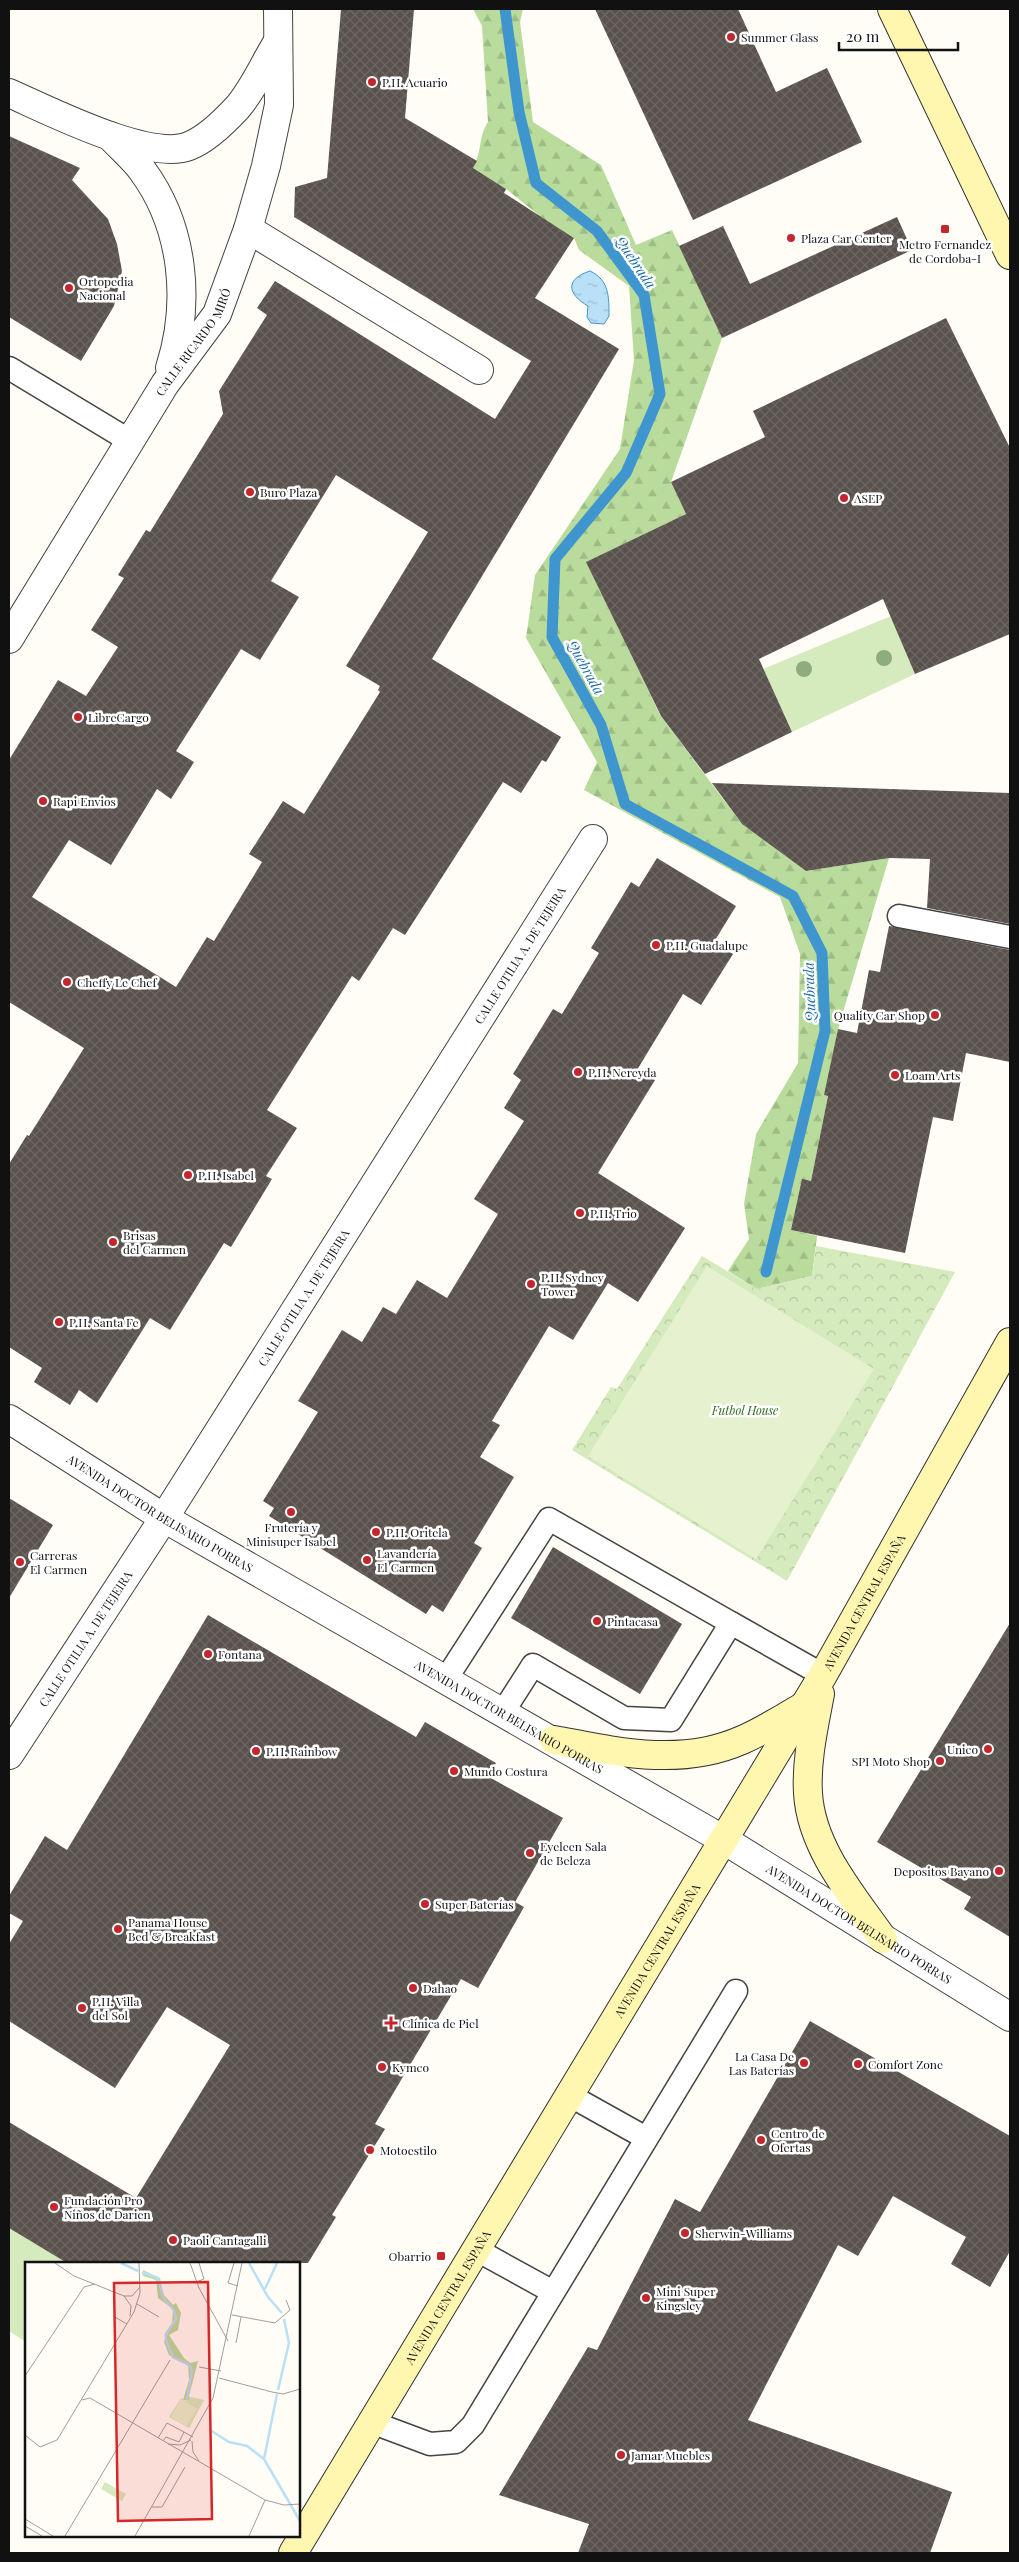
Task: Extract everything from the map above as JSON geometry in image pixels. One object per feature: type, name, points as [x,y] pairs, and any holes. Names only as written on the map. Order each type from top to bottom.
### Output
[{"type":"main road","points":[[892,9],[1010,255]]},
{"type":"main road","name":"AVENIDA CENTRAL ESPAÑA","points":[[293,2553],[475,2249],[824,1675],[1010,1342]]},
{"type":"main road","points":[[824,1675],[810,1757],[808,1794],[812,1816],[818,1837],[829,1859],[883,1939]]},
{"type":"main road","points":[[554,1740],[651,1757],[685,1754],[713,1750],[741,1741],[805,1705]]},
{"type":"street","name":"CALLE RICARDO MIRÓ","points":[[9,639],[165,384],[217,314],[248,229],[266,166],[278,105],[278,9]]},
{"type":"street","points":[[9,93],[110,136],[163,150],[189,146],[216,129],[238,107],[277,43]]},
{"type":"street","points":[[110,136],[142,170],[165,210],[179,254],[183,301],[177,346],[165,384]]},
{"type":"street","points":[[248,229],[479,370]]},
{"type":"street","name":"CALLE OTILIA A. DE TEJEIRA","points":[[9,1755],[164,1518],[593,839]]},
{"type":"street","name":"AVENIDA DOCTOR BELISARIO PORRAS","points":[[9,1419],[164,1518],[554,1740],[724,1840],[1010,2017]]},
{"type":"lane","points":[[9,368],[130,441]]},
{"type":"lane","points":[[899,916],[1010,937]]},
{"type":"lane","points":[[446,1679],[550,1520],[824,1675]]},
{"type":"lane","points":[[503,1712],[533,1665],[624,1718],[671,1720],[731,1623]]},
{"type":"lane","points":[[371,2422],[430,2444],[456,2442],[473,2425],[736,1991]]},
{"type":"lane","points":[[570,2095],[646,2138]]},
{"type":"lane","points":[[475,2249],[553,2292]]},
{"type":"green space","points":[[473,9],[523,9],[520,22],[533,122],[601,165],[636,245],[672,230],[722,338],[671,482],[686,514],[587,562],[660,715],[742,824],[806,871],[889,858],[838,1029],[825,1095],[828,1096],[811,1181],[791,1230],[817,1236],[812,1276],[757,1289],[728,1271],[749,1239],[744,1204],[756,1134],[798,1063],[800,954],[780,897],[584,790],[597,762],[526,638],[535,575],[620,449],[634,360],[629,286],[579,250],[574,238],[541,217],[506,189],[473,168],[488,122],[482,26]]},
{"type":"green space","points":[[891,616],[915,674],[792,732],[763,669]]},
{"type":"green space","name":"Futbol House","points":[[816,1246],[955,1272],[787,1581],[572,1450],[611,1387],[617,1389],[702,1256],[757,1289],[812,1276]]},
{"type":"green space","name":"Futbol House","points":[[707,1266],[874,1369],[756,1559],[588,1456]]},
{"type":"green space","points":[[9,2228],[65,2262],[25,2262],[25,2341],[9,2331]]},
{"type":"water","points":[[590,271],[601,279],[607,289],[609,316],[604,324],[591,323],[587,317],[588,306],[576,297],[573,292],[573,282],[576,278]]},
{"type":"building","points":[[341,9],[414,9],[405,118],[477,161],[473,168],[506,189],[504,193],[574,238],[535,298],[619,349],[432,659],[561,737],[546,762],[542,760],[521,793],[503,782],[405,935],[393,928],[359,981],[352,976],[267,1110],[297,1128],[266,1176],[272,1179],[231,1247],[224,1243],[170,1330],[150,1318],[97,1403],[79,1390],[70,1405],[34,1382],[42,1368],[9,1347],[9,1164],[27,1135],[29,1136],[84,1048],[9,1002],[9,760],[58,680],[86,696],[118,647],[91,630],[124,578],[118,575],[146,530],[150,532],[223,414],[219,391],[267,315],[257,308],[275,281],[495,419],[531,361],[294,217],[295,187],[327,178]],"holes":[[[336,475],[428,532],[346,666],[380,686],[378,690],[380,692],[304,814],[283,801],[249,854],[262,862],[214,941],[207,937],[176,987],[32,897],[69,840],[111,865],[157,789],[171,799],[194,762],[176,751],[241,649],[260,660],[299,597],[271,581]]]},
{"type":"building","points":[[595,9],[738,9],[776,92],[827,68],[862,142],[693,220]]},
{"type":"building","name":"Ortopedia Nacional","points":[[9,136],[80,168],[72,180],[108,219],[117,244],[122,271],[114,306],[81,361],[9,317]]},
{"type":"building","points":[[897,217],[912,250],[722,338],[679,246],[723,226],[750,284]]},
{"type":"building","name":"ASEP","points":[[946,318],[1010,448],[1010,634],[915,674],[883,599],[759,659],[792,732],[705,774],[661,716],[586,562],[686,514],[671,482],[765,437],[753,411]]},
{"type":"building","points":[[712,783],[1010,793],[1010,924],[927,908],[930,859],[889,858],[806,871],[742,824]]},
{"type":"building","points":[[657,858],[736,906],[714,942],[733,954],[701,1005],[683,994],[637,1070],[655,1080],[598,1173],[685,1228],[638,1302],[608,1283],[573,1340],[549,1326],[492,1421],[500,1425],[480,1457],[514,1477],[474,1543],[482,1548],[443,1612],[432,1605],[426,1614],[269,1516],[274,1508],[263,1501],[318,1412],[298,1401],[342,1330],[362,1342],[383,1307],[396,1314],[417,1280],[447,1298],[498,1214],[474,1199],[524,1121],[504,1108],[521,1080],[513,1074],[553,1009],[562,1014],[599,953],[591,948],[631,882],[639,887]]},
{"type":"building","points":[[889,926],[1010,950],[1010,1062],[966,1053],[953,1121],[933,1117],[905,1253],[791,1230],[802,1179],[811,1181],[828,1096],[824,1095],[838,1029],[857,1033],[869,970],[880,972]]},
{"type":"building","name":"Carreras El Carmen","points":[[9,1498],[53,1525],[9,1598]]},
{"type":"building","name":"Pintacasa","points":[[553,1547],[682,1624],[640,1694],[511,1618]]},
{"type":"building","points":[[208,1615],[416,1737],[425,1722],[496,1763],[489,1777],[563,1818],[515,1902],[524,1907],[478,1988],[461,1979],[375,2124],[385,2129],[332,2215],[336,2217],[308,2263],[65,2262],[9,2228],[9,2122],[136,2198],[230,2045],[167,2007],[115,2088],[9,2021],[9,1944],[23,1921],[9,1913],[9,1896],[45,1836],[67,1850]]},
{"type":"building","points":[[1010,1623],[1010,1937],[964,1909],[971,1897],[877,1842]]},
{"type":"building","points":[[810,2021],[1010,2136],[1010,2251],[990,2287],[951,2264],[966,2237],[893,2196],[858,2256],[838,2245],[748,2420],[952,2492],[930,2553],[578,2553],[589,2524],[499,2495],[588,2347],[597,2350],[675,2199],[700,2212]]},
{"type":"waterway","name":"Quebrada","points":[[505,9],[519,112],[536,183],[597,231],[644,295],[660,394],[626,473],[555,559],[552,637],[601,725],[625,804],[793,896],[822,953],[825,1031],[766,1272]]},
{"type":"place","name":"Summer Glass","points":[[731,37]]},
{"type":"place","name":"P.H. Acuario","points":[[372,82]]},
{"type":"place","name":"Metro Fernandez de Cordoba-I","points":[[945,229]]},
{"type":"place","name":"Plaza Car Center","points":[[791,238]]},
{"type":"place","name":"Ortopedia Nacional","points":[[69,288]]},
{"type":"place","name":"Buro Plaza","points":[[250,492]]},
{"type":"place","name":"ASEP","points":[[844,498]]},
{"type":"place","name":"LibreCargo","points":[[78,717]]},
{"type":"place","name":"Rapi Envios","points":[[43,801]]},
{"type":"place","name":"P.H. Guadalupe","points":[[656,945]]},
{"type":"place","name":"Cheffy Le Chef","points":[[67,982]]},
{"type":"place","name":"Quality Car Shop","points":[[935,1015]]},
{"type":"place","name":"P.H. Nereyda","points":[[578,1072]]},
{"type":"place","name":"Loam Arts","points":[[895,1075]]},
{"type":"place","name":"P.H. Isabel","points":[[188,1175]]},
{"type":"place","name":"P.H. Trio","points":[[580,1213]]},
{"type":"place","name":"Brisas del Carmen","points":[[113,1242]]},
{"type":"place","name":"P.H. Sydney Tower","points":[[531,1284]]},
{"type":"place","name":"P.H. Santa Fe","points":[[59,1322]]},
{"type":"place","name":"Frutería y Minisuper Isabel","points":[[291,1512]]},
{"type":"place","name":"P.H. Oritela","points":[[376,1532]]},
{"type":"place","name":"Lavandería El Carmen","points":[[367,1560]]},
{"type":"place","name":"Carreras El Carmen","points":[[20,1562]]},
{"type":"place","name":"Pintacasa","points":[[597,1621]]},
{"type":"place","name":"Fontana","points":[[208,1654]]},
{"type":"place","name":"Unico","points":[[988,1749]]},
{"type":"place","name":"P.H. Rainbow","points":[[256,1751]]},
{"type":"place","name":"SPI Moto Shop","points":[[940,1761]]},
{"type":"place","name":"Mundo Costura","points":[[454,1771]]},
{"type":"place","name":"Eyeleen Sala de Beleza","points":[[530,1853]]},
{"type":"place","name":"Depositos Bayano","points":[[999,1871]]},
{"type":"place","name":"Super Baterías","points":[[425,1904]]},
{"type":"place","name":"Panama House Bed & Breakfast","points":[[118,1929]]},
{"type":"place","name":"Dahao","points":[[413,1988]]},
{"type":"place","name":"P.H. Villa del Sol","points":[[82,2008]]},
{"type":"place","name":"Clínica de Piel","points":[[391,2023]]},
{"type":"place","name":"La Casa De Las Baterías","points":[[804,2063]]},
{"type":"place","name":"Comfort Zone","points":[[858,2064]]},
{"type":"place","name":"Kymco","points":[[382,2067]]},
{"type":"place","name":"Centro de Ofertas","points":[[761,2140]]},
{"type":"place","name":"Motoestilo","points":[[370,2150]]},
{"type":"place","name":"Fundación Pro Niños de Darien","points":[[54,2207]]},
{"type":"place","name":"Sherwin-Williams","points":[[685,2233]]},
{"type":"place","name":"Paoli Cantagalli","points":[[173,2240]]},
{"type":"place","name":"Obarrio","points":[[441,2256]]},
{"type":"place","name":"Mini Super Kingsley","points":[[646,2298]]},
{"type":"place","name":"Jamar Muebles","points":[[621,2455]]}]
